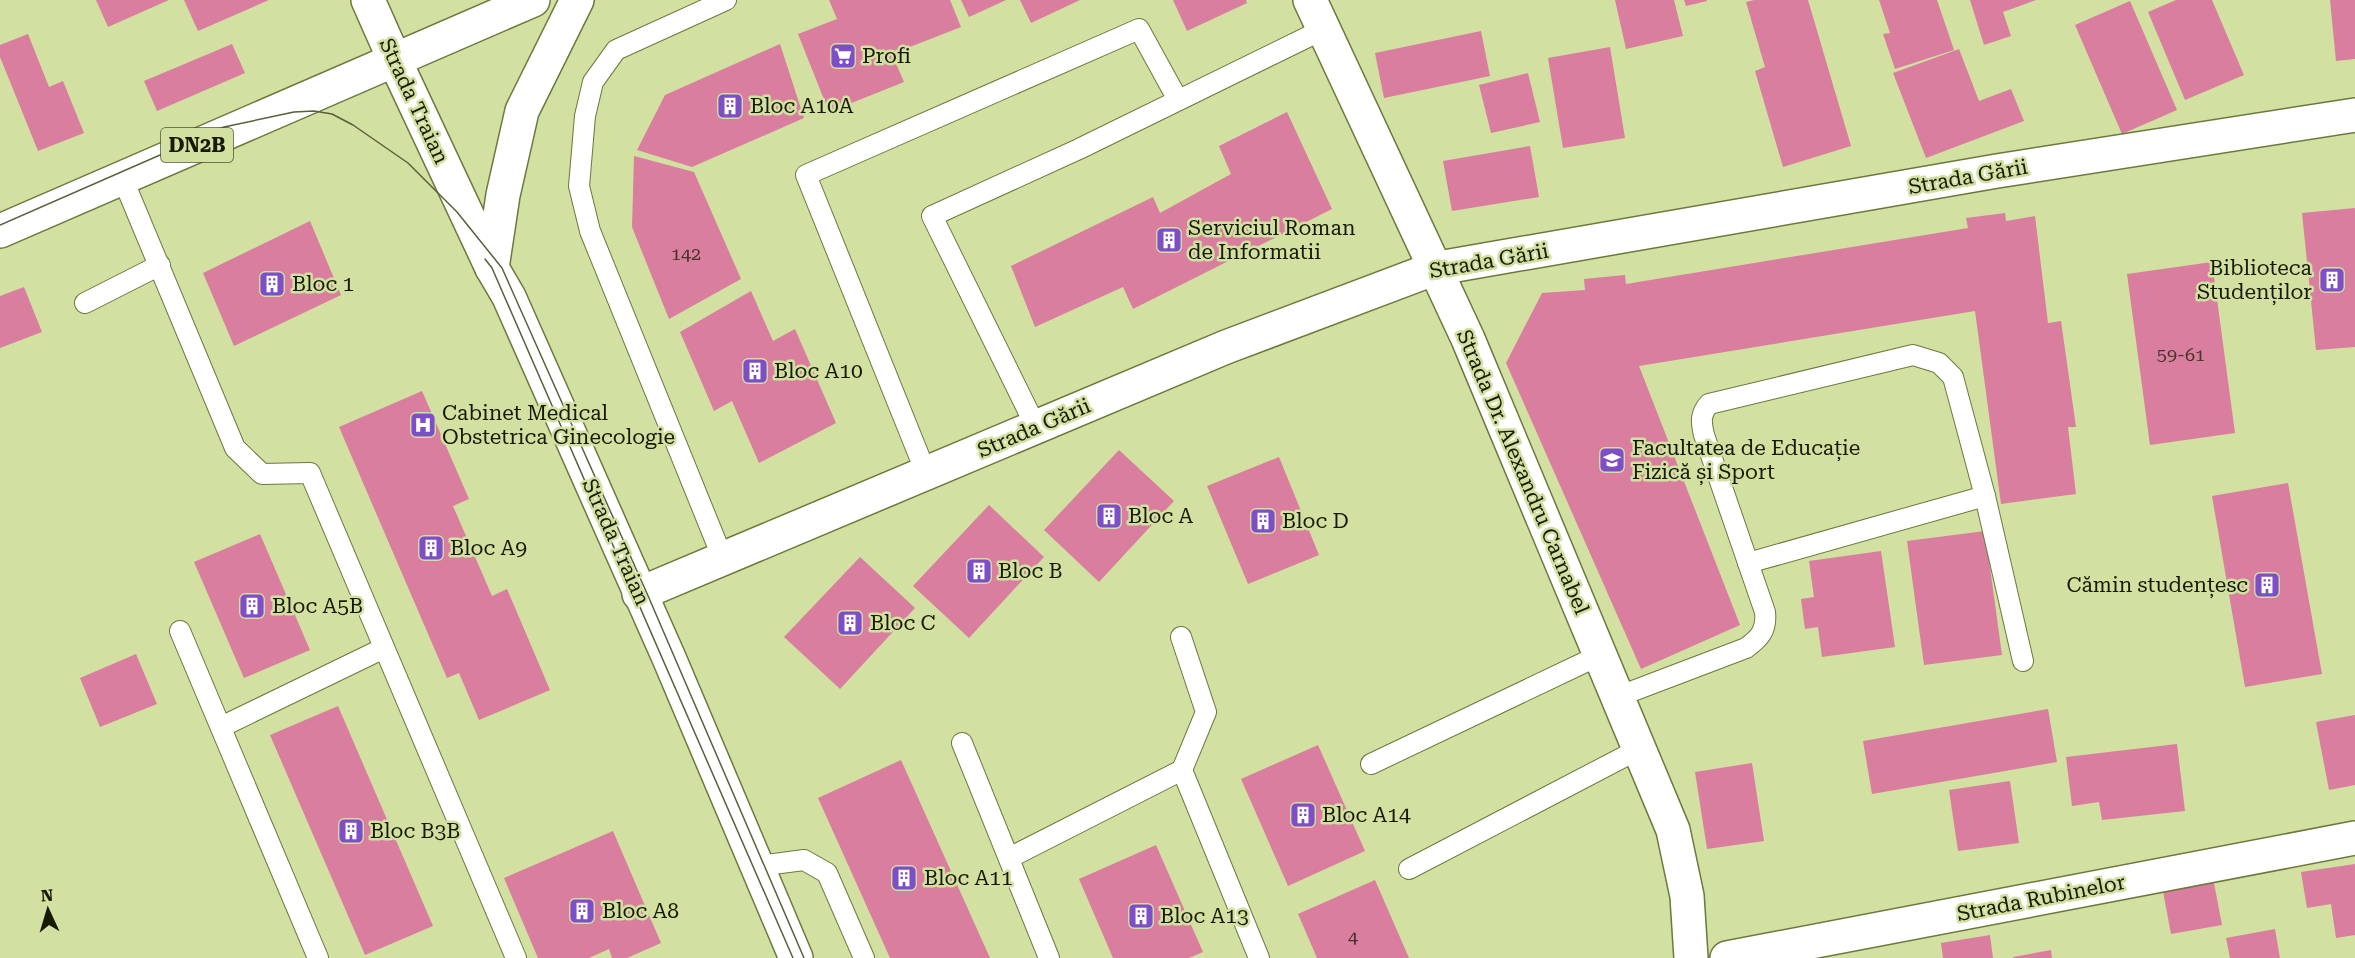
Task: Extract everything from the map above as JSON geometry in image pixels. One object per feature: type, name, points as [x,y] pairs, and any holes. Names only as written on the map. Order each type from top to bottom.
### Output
[{"type":"street","name":"Strada Traian","points":[[368,0],[492,268],[509,297],[796,958]]},
{"type":"street","name":"DN2B","points":[[0,231],[533,0]]},
{"type":"street","points":[[492,268],[502,195],[522,111],[578,0]]},
{"type":"street","name":"Strada Dr. Alexandru Carnabel","points":[[1310,0],[1433,269],[1468,339],[1673,830],[1686,896],[1691,958]]},
{"type":"street","name":"Strada Gării","points":[[639,594],[1226,347],[1433,269],[1997,171],[2355,115]]},
{"type":"street","name":"Strada Rubinelor","points":[[1727,958],[2355,837]]},
{"type":"lane","points":[[723,558],[590,231],[579,186],[585,116],[593,82],[616,50],[726,0]]},
{"type":"lane","points":[[927,473],[806,175],[1139,29],[1178,100]]},
{"type":"lane","points":[[1036,427],[932,216],[1079,149],[1324,29]]},
{"type":"lane","points":[[123,177],[235,448],[262,474],[310,472],[516,958]]},
{"type":"lane","points":[[85,303],[160,265]]},
{"type":"lane","points":[[1617,697],[1746,648],[1758,640],[1764,629],[1766,612],[1704,435],[1701,421],[1703,411],[1709,404],[1913,355],[1939,363],[1953,378],[1985,496],[2023,661]]},
{"type":"lane","points":[[1748,562],[1985,496]]},
{"type":"lane","points":[[180,631],[318,958]]},
{"type":"lane","points":[[1009,858],[1182,770],[1206,712],[1181,637]]},
{"type":"lane","points":[[221,727],[384,648]]},
{"type":"lane","points":[[1371,764],[1600,655]]},
{"type":"lane","points":[[962,743],[1049,958]]},
{"type":"lane","points":[[1409,869],[1639,749]]},
{"type":"lane","points":[[1182,770],[1259,958]]},
{"type":"lane","points":[[758,866],[804,860],[827,873],[864,958]]},
{"type":"building","points":[[96,0],[169,0],[108,27]]},
{"type":"building","points":[[184,0],[269,0],[198,31]]},
{"type":"building","name":"Bloc A10A","points":[[829,0],[950,0],[961,27],[892,54],[904,82],[829,112],[798,34],[837,19]]},
{"type":"building","points":[[961,0],[1006,0],[969,17]]},
{"type":"building","points":[[1020,0],[1080,0],[1031,23]]},
{"type":"building","points":[[1173,0],[1246,0],[1247,3],[1187,31]]},
{"type":"building","points":[[1615,0],[1674,0],[1683,36],[1626,49]]},
{"type":"building","points":[[1684,0],[1707,0],[1707,1],[1686,6]]},
{"type":"building","points":[[1808,0],[1851,146],[1783,167],[1755,71],[1765,67],[1746,2]]},
{"type":"building","points":[[1879,0],[1937,0],[1954,50],[1895,69],[1883,34],[1890,33]]},
{"type":"building","points":[[1970,0],[2036,0],[2003,12],[2011,36],[1984,45]]},
{"type":"building","points":[[2176,0],[2212,0],[2244,75],[2185,100],[2148,12]]},
{"type":"building","points":[[2330,0],[2355,0],[2355,59],[2336,61]]},
{"type":"building","points":[[2130,1],[2177,110],[2122,134],[2075,25]]},
{"type":"building","points":[[1481,31],[1490,76],[1384,98],[1375,53]]},
{"type":"building","points":[[28,34],[49,87],[63,81],[84,133],[38,151],[0,57],[0,45]]},
{"type":"building","points":[[232,44],[245,73],[157,111],[144,81]]},
{"type":"building","name":"Bloc A10A","points":[[780,44],[804,118],[692,167],[637,150],[665,95]]},
{"type":"building","points":[[1610,47],[1625,138],[1563,148],[1548,58]]},
{"type":"building","points":[[1959,49],[1979,101],[2011,89],[2024,121],[1926,158],[1893,73]]},
{"type":"building","points":[[1528,73],[1540,122],[1491,133],[1479,85]]},
{"type":"building","name":"Serviciul Roman de Informatii","points":[[1287,112],[1332,209],[1133,309],[1123,287],[1035,327],[1011,266],[1153,197],[1160,213],[1231,174],[1219,146]]},
{"type":"building","points":[[1530,146],[1539,197],[1452,211],[1443,161]]},
{"type":"building","points":[[634,156],[694,172],[741,279],[669,319],[632,227]]},
{"type":"building","name":"Biblioteca Studenților","points":[[2355,208],[2355,347],[2316,350],[2302,213]]},
{"type":"building","name":"Facultatea de Educație Fizică și Sport","points":[[2005,213],[2006,221],[2035,216],[2048,323],[2061,321],[2076,427],[2068,427],[2076,494],[2001,504],[1975,311],[1639,366],[1740,625],[1641,669],[1506,363],[1542,293],[1585,290],[1584,279],[1625,275],[1626,284],[1968,228],[1966,218]]},
{"type":"building","name":"Bloc 1","points":[[310,221],[341,295],[234,346],[203,273]]},
{"type":"building","points":[[2212,262],[2235,433],[2150,445],[2127,274]]},
{"type":"building","points":[[24,287],[42,332],[0,348],[0,296]]},
{"type":"building","name":"Bloc A10","points":[[751,291],[773,341],[795,329],[836,423],[759,463],[732,401],[714,411],[680,332]]},
{"type":"building","name":"Bloc A9","points":[[422,391],[469,499],[453,506],[492,596],[507,589],[550,690],[479,720],[459,673],[447,678],[339,427]]},
{"type":"building","name":"Bloc A","points":[[1119,450],[1174,501],[1099,582],[1044,530]]},
{"type":"building","name":"Bloc D","points":[[1279,457],[1319,555],[1248,584],[1207,486]]},
{"type":"building","name":"Cămin studențesc","points":[[2288,483],[2322,674],[2245,687],[2212,496]]},
{"type":"building","name":"Bloc B","points":[[989,505],[1044,557],[969,638],[913,586]]},
{"type":"building","points":[[1985,531],[2002,655],[1924,665],[1907,541]]},
{"type":"building","name":"Bloc A5B","points":[[260,534],[310,650],[244,678],[194,562]]},
{"type":"building","points":[[1881,551],[1895,647],[1822,657],[1818,627],[1805,629],[1801,599],[1814,597],[1809,561]]},
{"type":"building","name":"Bloc C","points":[[860,557],[915,608],[840,689],[784,637]]},
{"type":"building","points":[[136,654],[157,704],[100,727],[80,678]]},
{"type":"building","name":"Bloc B3B","points":[[338,706],[433,926],[365,955],[270,735]]},
{"type":"building","points":[[2048,709],[2057,762],[1872,794],[1863,741]]},
{"type":"building","points":[[2355,715],[2355,785],[2329,790],[2316,722]]},
{"type":"building","points":[[2177,744],[2185,811],[2102,820],[2099,802],[2072,806],[2066,757]]},
{"type":"building","name":"Bloc A14","points":[[1318,745],[1365,851],[1288,886],[1241,779]]},
{"type":"building","name":"Bloc A11","points":[[901,760],[990,958],[890,958],[818,798]]},
{"type":"building","points":[[1752,763],[1764,841],[1707,849],[1695,772]]},
{"type":"building","points":[[2010,781],[2019,843],[1958,851],[1949,790]]},
{"type":"building","name":"Bloc A8","points":[[613,831],[661,943],[627,958],[612,958],[609,949],[589,958],[538,958],[504,878]]},
{"type":"building","name":"Bloc A13","points":[[1156,845],[1203,952],[1189,958],[1113,958],[1079,879]]},
{"type":"building","points":[[2355,864],[2355,935],[2336,938],[2331,904],[2307,908],[2301,872]]},
{"type":"building","points":[[2213,878],[2222,925],[2171,934],[2162,886]]},
{"type":"building","name":"Bloc A14","points":[[1375,880],[1409,958],[1317,958],[1298,914]]},
{"type":"building","points":[[2275,929],[2280,958],[2230,958],[2226,938]]},
{"type":"building","points":[[1990,935],[1993,958],[1943,958],[1941,943]]},
{"type":"building","points":[[2051,950],[2052,958],[2013,958],[2013,957]]},
{"type":"tram line","points":[[0,225],[224,127],[294,112],[314,111],[332,114],[353,125],[408,163],[457,212],[502,268],[649,598],[804,958]]},
{"type":"tram line","points":[[485,259],[492,268],[793,958]]},
{"type":"place","name":"Profi","points":[[843,56]]},
{"type":"place","name":"Bloc A10A","points":[[730,106]]},
{"type":"place","name":"Serviciul Roman de Informatii","points":[[1169,240]]},
{"type":"place","name":"Biblioteca Studenților","points":[[2332,280]]},
{"type":"place","name":"Bloc 1","points":[[272,284]]},
{"type":"place","name":"Bloc A10","points":[[755,371]]},
{"type":"place","name":"Cabinet Medical Obstetrica Ginecologie","points":[[423,425]]},
{"type":"place","name":"Facultatea de Educație Fizică și Sport","points":[[1612,460]]},
{"type":"place","name":"Bloc A","points":[[1109,516]]},
{"type":"place","name":"Bloc D","points":[[1263,521]]},
{"type":"place","name":"Bloc A9","points":[[431,548]]},
{"type":"place","name":"Bloc B","points":[[979,571]]},
{"type":"place","name":"Cămin studențesc","points":[[2267,585]]},
{"type":"place","name":"Bloc A5B","points":[[252,606]]},
{"type":"place","name":"Bloc C","points":[[850,623]]},
{"type":"place","name":"Bloc A14","points":[[1303,815]]},
{"type":"place","name":"Bloc B3B","points":[[351,831]]},
{"type":"place","name":"Bloc A11","points":[[904,878]]},
{"type":"place","name":"Bloc A8","points":[[582,911]]},
{"type":"place","name":"Bloc A13","points":[[1141,916]]}]
